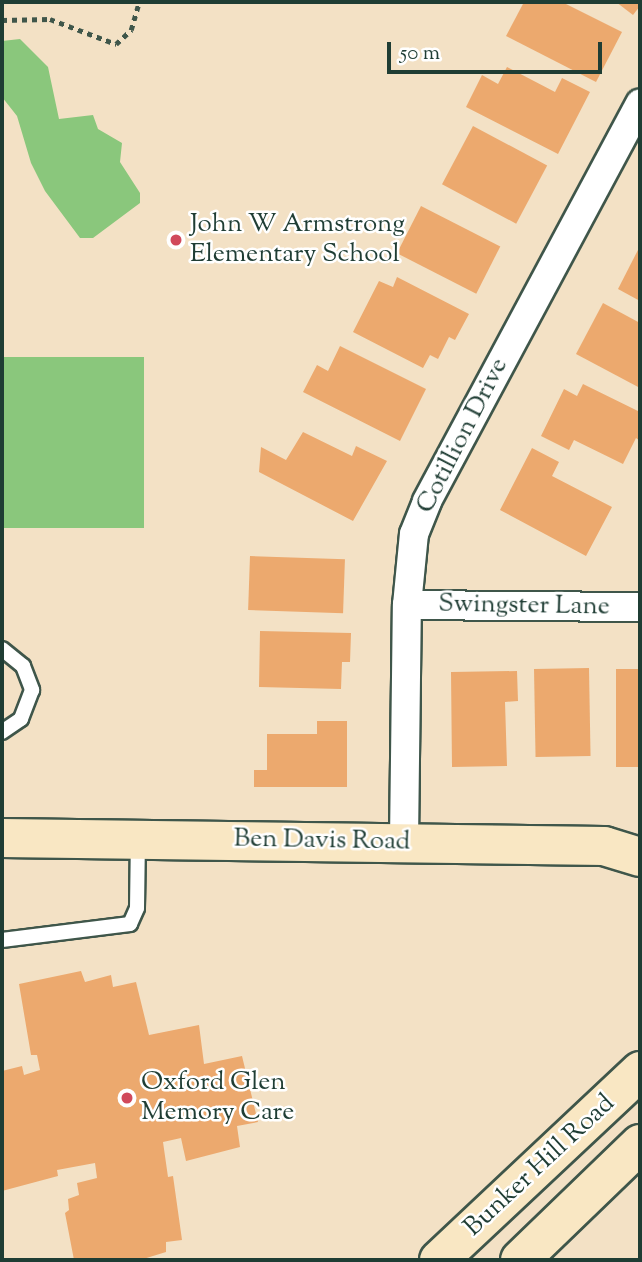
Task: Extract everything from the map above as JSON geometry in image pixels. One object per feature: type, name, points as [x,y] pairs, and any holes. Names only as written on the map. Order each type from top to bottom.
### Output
[{"type":"street","name":"Cotillion Drive","points":[[404,841],[407,605],[414,534],[427,501],[640,104]]},
{"type":"street","name":"Swingster Lane","points":[[407,605],[640,607]]},
{"type":"street","name":"Ben Davis Road","points":[[2,838],[404,841],[604,846],[640,857]]},
{"type":"street","name":"Bunker Hill Road","points":[[439,1260],[640,1071]]},
{"type":"street","name":"Bunker Hill Road","points":[[520,1260],[640,1144]]},
{"type":"lane","points":[[2,649],[23,666],[32,690],[21,719],[2,732]]},
{"type":"lane","points":[[2,940],[130,924],[137,908],[138,839]]},
{"type":"path","points":[[2,20],[50,19],[116,44],[131,30],[139,2]]},
{"type":"green space","points":[[20,39],[48,67],[59,119],[93,115],[98,129],[122,143],[120,162],[140,193],[140,203],[93,238],[80,238],[45,191],[31,163],[17,116],[2,97],[2,41]]},
{"type":"green space","points":[[2,357],[144,357],[144,528],[2,528]]},
{"type":"building","points":[[524,2],[562,2],[622,32],[596,82],[506,36]]},
{"type":"building","points":[[616,2],[640,2],[640,6],[633,15]]},
{"type":"building","points":[[507,67],[555,92],[562,78],[590,92],[558,154],[466,107],[482,75],[498,84]]},
{"type":"building","points":[[473,126],[547,165],[516,224],[442,184]]},
{"type":"building","points":[[421,206],[500,246],[476,294],[397,253]]},
{"type":"building","points":[[640,246],[640,301],[618,289]]},
{"type":"building","points":[[397,277],[469,314],[455,340],[449,337],[438,359],[430,355],[423,368],[353,332],[379,281],[393,287]]},
{"type":"building","points":[[603,303],[640,323],[640,388],[576,354]]},
{"type":"building","points":[[340,346],[426,389],[400,441],[303,392],[317,365],[328,371]]},
{"type":"building","points":[[583,384],[640,412],[640,441],[636,438],[623,464],[574,440],[569,450],[541,436],[564,389],[577,396]]},
{"type":"building","points":[[303,432],[352,456],[356,446],[387,461],[353,521],[259,472],[261,447],[286,460]]},
{"type":"building","points":[[532,448],[559,462],[552,476],[612,507],[586,556],[500,510]]},
{"type":"building","points":[[250,556],[345,559],[343,613],[248,610]]},
{"type":"building","points":[[260,631],[351,633],[350,662],[342,662],[341,689],[259,687]]},
{"type":"building","points":[[589,668],[591,756],[536,757],[534,669]]},
{"type":"building","points":[[616,669],[640,669],[640,767],[616,767]]},
{"type":"building","points":[[517,671],[518,701],[505,702],[507,766],[452,767],[451,672]]},
{"type":"building","points":[[317,721],[347,721],[347,787],[254,787],[254,770],[267,770],[267,734],[317,734]]},
{"type":"building","name":"Oxford Glen Memory Care","points":[[81,971],[85,982],[111,975],[113,987],[136,982],[149,1035],[199,1025],[204,1064],[242,1056],[258,1122],[237,1126],[240,1147],[186,1161],[181,1138],[163,1142],[168,1177],[173,1176],[182,1240],[166,1242],[166,1252],[140,1260],[74,1260],[65,1213],[69,1210],[68,1199],[79,1195],[77,1183],[97,1178],[95,1163],[57,1170],[58,1176],[2,1191],[2,1071],[22,1066],[24,1075],[40,1070],[37,1055],[31,1055],[19,984]]},
{"type":"place","name":"John W Armstrong Elementary School","points":[[176,240]]},
{"type":"place","name":"Oxford Glen Memory Care","points":[[127,1098]]}]
